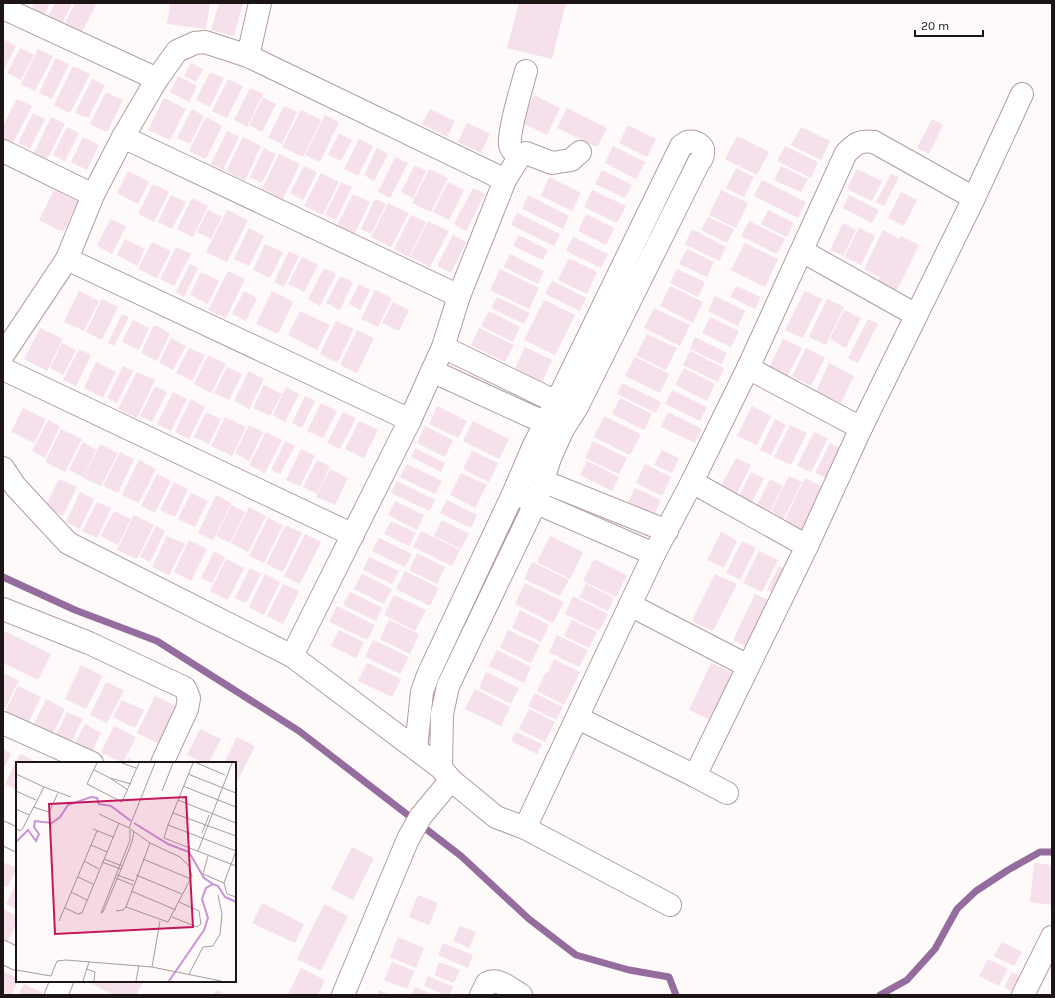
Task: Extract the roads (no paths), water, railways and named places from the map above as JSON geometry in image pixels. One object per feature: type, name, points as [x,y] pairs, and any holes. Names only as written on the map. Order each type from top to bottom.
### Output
[{"type":"street","points":[[248,56],[260,3]]},
{"type":"street","points":[[3,8],[156,79]]},
{"type":"street","points":[[3,355],[67,259],[93,195],[123,137],[156,79],[177,51],[195,43],[205,42],[248,56],[505,180]]},
{"type":"street","points":[[520,156],[515,153],[510,146],[511,130],[526,71]]},
{"type":"street","points":[[695,776],[807,546],[860,428],[974,198],[1022,94]]},
{"type":"street","points":[[123,137],[459,296]]},
{"type":"street","points":[[525,828],[654,554],[692,482],[748,368],[846,153],[855,144],[864,141],[874,142],[974,198]]},
{"type":"street","points":[[416,748],[422,692],[428,675],[518,483],[555,426],[567,404],[699,162],[703,153],[703,148],[700,145],[693,142],[687,142],[681,146],[567,404]]},
{"type":"street","points":[[3,151],[93,195]]},
{"type":"street","points":[[292,656],[410,420],[443,347],[459,296],[505,180],[520,156],[526,153],[552,163],[571,160],[580,152]]},
{"type":"street","points":[[802,251],[916,315]]},
{"type":"street","points":[[67,259],[410,420]]},
{"type":"street","points":[[443,347],[546,397],[567,404]]},
{"type":"street","points":[[748,368],[860,428]]},
{"type":"street","points":[[3,369],[352,535]]},
{"type":"street","points":[[432,371],[555,426]]},
{"type":"street","points":[[342,995],[408,840],[446,774],[442,714],[448,686],[536,502],[550,458],[555,426]]},
{"type":"street","points":[[3,468],[15,486],[68,543],[292,656],[416,748],[496,817],[525,828],[670,905]]},
{"type":"street","points":[[518,483],[543,482],[667,531]]},
{"type":"street","points":[[692,482],[807,546]]},
{"type":"street","points":[[518,483],[536,502],[654,554]]},
{"type":"street","points":[[630,605],[748,666]]},
{"type":"street","points":[[3,609],[88,643],[185,688],[189,698],[187,709],[162,762]]},
{"type":"street","points":[[578,718],[727,793]]},
{"type":"street","points":[[3,723],[90,762]]},
{"type":"street","points":[[3,833],[16,840]]},
{"type":"street","points":[[1023,995],[1052,937]]},
{"type":"street","points":[[3,952],[16,958]]},
{"type":"street","points":[[480,995],[487,984],[494,981],[503,984],[521,995]]},
{"type":"street","points":[[56,995],[62,982]]},
{"type":"waterway","points":[[3,577],[75,610],[157,641],[299,731],[461,856],[529,919],[576,955],[629,970],[669,977],[676,995]]},
{"type":"waterway","points":[[880,995],[907,980],[935,949],[957,909],[976,891],[1008,870],[1040,852],[1052,852]]}]
